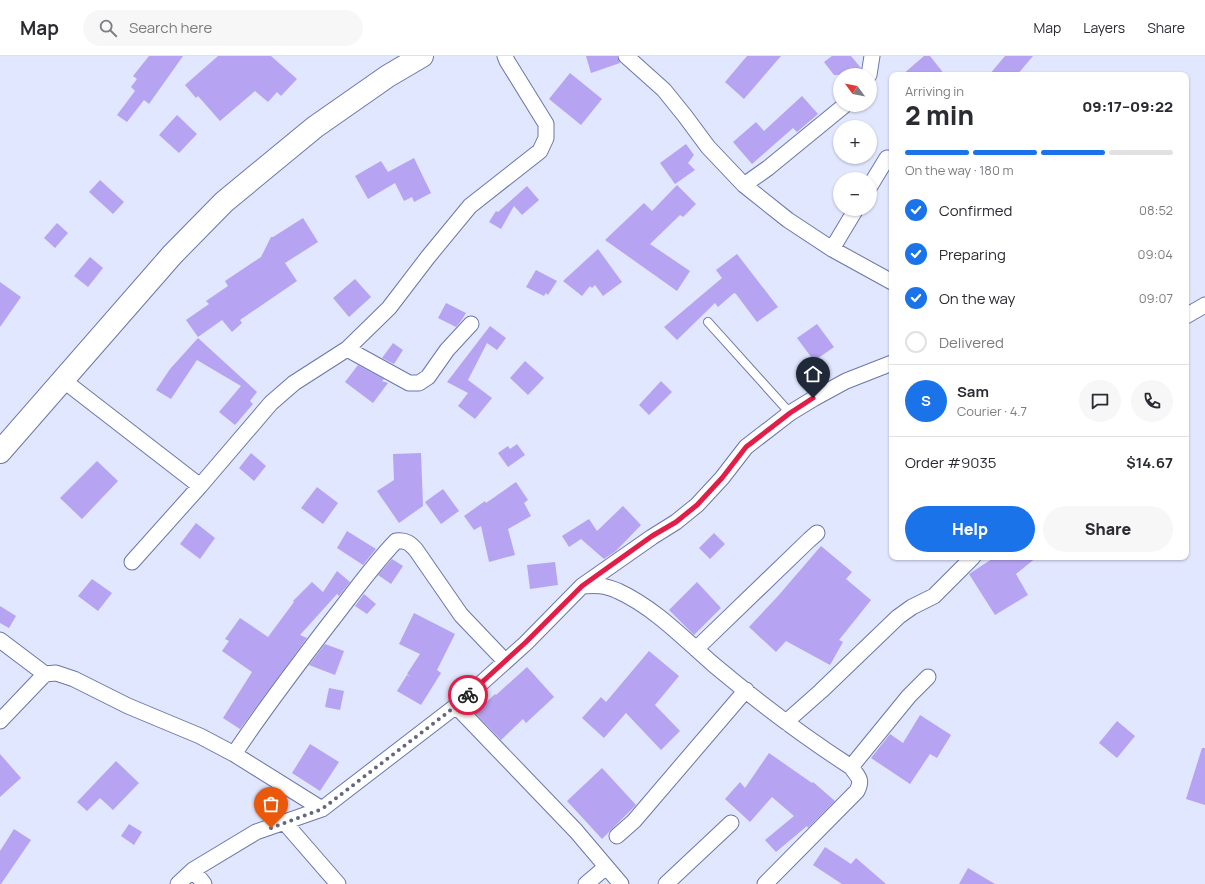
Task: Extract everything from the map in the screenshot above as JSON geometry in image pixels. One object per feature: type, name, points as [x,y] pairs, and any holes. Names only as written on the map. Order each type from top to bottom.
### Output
[{"type":"main road","points":[[0,452],[172,255],[224,202],[315,127],[388,76],[422,56]]},
{"type":"street","points":[[132,562],[271,403],[294,383],[347,349],[389,308],[470,206],[540,151],[546,138],[546,124],[505,56]]},
{"type":"street","points":[[626,56],[664,90],[708,147],[744,185],[788,220],[832,249],[889,280]]},
{"type":"street","points":[[870,68],[872,56]]},
{"type":"street","points":[[744,185],[768,168],[836,112]]},
{"type":"street","points":[[877,174],[887,158]]},
{"type":"street","points":[[832,249],[852,216]]},
{"type":"street","points":[[1189,314],[1205,305]]},
{"type":"street","points":[[347,349],[409,383],[419,383],[428,377],[447,350],[471,324]]},
{"type":"street","points":[[178,884],[193,870],[256,832],[322,809],[456,706],[526,642],[582,586],[652,536],[676,522],[697,505],[722,478],[746,447],[790,413],[813,398],[846,381],[889,364]]},
{"type":"street","points":[[63,380],[200,486]]},
{"type":"street","points":[[696,650],[817,533]]},
{"type":"street","points":[[234,754],[302,660],[364,579],[396,541],[404,540],[410,543],[461,615],[505,662]]},
{"type":"street","points":[[786,722],[898,617],[912,607],[934,596],[970,560]]},
{"type":"street","points":[[582,586],[601,585],[618,591],[646,607],[696,650],[786,722],[851,767],[859,778],[860,784],[857,791],[765,884]]},
{"type":"street","points":[[0,640],[45,674]]},
{"type":"street","points":[[0,721],[45,674],[56,673],[74,679],[128,706],[200,736],[234,754],[322,809]]},
{"type":"street","points":[[851,767],[909,696],[928,678]]},
{"type":"street","points":[[617,836],[634,821],[746,690]]},
{"type":"street","points":[[456,706],[576,830],[621,884]]},
{"type":"street","points":[[285,823],[338,884]]},
{"type":"street","points":[[666,884],[731,824]]},
{"type":"street","points":[[586,884],[606,867]]},
{"type":"street","points":[[193,870],[204,884]]},
{"type":"lane","points":[[708,322],[790,413]]},
{"type":"building","points":[[149,56],[183,56],[149,104],[144,100],[127,122],[117,115],[135,91],[131,87],[137,79],[133,76]]},
{"type":"building","points":[[218,56],[271,56],[297,79],[281,96],[277,92],[268,102],[255,91],[220,121],[198,96],[196,98],[185,85]]},
{"type":"building","points":[[586,56],[617,56],[620,63],[591,73]]},
{"type":"building","points":[[747,56],[781,56],[744,99],[725,82]]},
{"type":"building","points":[[832,56],[851,56],[861,68],[833,68],[833,74],[824,62]]},
{"type":"building","points":[[924,56],[930,56],[943,72],[905,72]]},
{"type":"building","points":[[1005,56],[1033,56],[1020,72],[992,72]]},
{"type":"building","points":[[570,73],[602,99],[581,125],[549,99]]},
{"type":"building","points":[[802,96],[818,114],[797,132],[793,128],[752,164],[733,142],[756,122],[764,131]]},
{"type":"building","points":[[177,115],[197,134],[179,153],[159,135]]},
{"type":"building","points":[[686,144],[694,155],[688,163],[695,170],[675,184],[660,163]]},
{"type":"building","points":[[414,158],[431,193],[414,202],[412,197],[404,201],[395,183],[368,199],[355,176],[381,161],[388,172]]},
{"type":"building","points":[[100,180],[124,202],[113,214],[89,192]]},
{"type":"building","points":[[677,185],[696,204],[683,217],[680,215],[650,244],[690,271],[677,291],[605,240],[644,203],[652,211]]},
{"type":"building","points":[[527,186],[539,200],[522,215],[514,206],[501,229],[489,222],[496,211],[498,212]]},
{"type":"building","points":[[303,218],[318,242],[285,263],[297,281],[240,320],[242,323],[232,332],[222,320],[198,337],[186,320],[209,304],[206,301],[228,286],[225,281],[261,257],[271,237]]},
{"type":"building","points":[[57,223],[68,233],[55,248],[44,238]]},
{"type":"building","points":[[598,249],[622,282],[603,296],[595,285],[592,288],[590,286],[582,296],[563,281]]},
{"type":"building","points":[[737,254],[778,307],[757,322],[734,293],[718,307],[715,303],[677,340],[664,327],[722,278],[716,270]]},
{"type":"building","points":[[90,257],[103,268],[88,287],[74,276]]},
{"type":"building","points":[[536,270],[557,281],[548,295],[546,293],[544,296],[526,287]]},
{"type":"building","points":[[355,279],[371,297],[349,317],[333,298]]},
{"type":"building","points":[[0,282],[21,297],[0,327]]},
{"type":"building","points":[[446,303],[466,313],[456,327],[438,318]]},
{"type":"building","points":[[817,324],[834,347],[814,361],[797,338]]},
{"type":"building","points":[[490,326],[506,338],[497,350],[487,343],[468,380],[492,398],[475,419],[458,406],[468,393],[447,382]]},
{"type":"building","points":[[198,338],[257,392],[250,401],[253,404],[235,425],[219,412],[241,386],[197,360],[171,399],[156,390],[170,369]]},
{"type":"building","points":[[393,343],[403,350],[394,364],[382,358]]},
{"type":"building","points":[[525,361],[544,378],[528,395],[510,378]]},
{"type":"building","points":[[358,365],[384,379],[382,381],[388,383],[373,403],[345,382]]},
{"type":"building","points":[[661,381],[672,392],[649,415],[639,405]]},
{"type":"building","points":[[517,444],[525,455],[508,467],[498,453],[508,446],[510,449]]},
{"type":"building","points":[[251,453],[266,466],[254,481],[239,468]]},
{"type":"building","points":[[421,453],[423,506],[399,523],[377,491],[394,480],[393,454]]},
{"type":"building","points":[[97,461],[118,481],[82,519],[60,498]]},
{"type":"building","points":[[516,482],[528,500],[524,503],[531,516],[508,529],[515,555],[489,562],[481,526],[474,530],[464,516]]},
{"type":"building","points":[[317,487],[338,503],[323,524],[301,508]]},
{"type":"building","points":[[443,489],[459,511],[441,524],[425,502]]},
{"type":"building","points":[[623,506],[641,525],[616,551],[604,559],[581,539],[569,547],[562,536],[589,519],[597,531]]},
{"type":"building","points":[[196,523],[215,538],[200,559],[180,544]]},
{"type":"building","points":[[347,531],[376,549],[363,565],[337,548]]},
{"type":"building","points":[[714,533],[725,544],[710,559],[699,548]]},
{"type":"building","points":[[821,546],[852,572],[846,579],[871,600],[839,640],[843,642],[830,665],[786,641],[776,652],[749,627]]},
{"type":"building","points":[[392,559],[403,566],[391,584],[378,575]]},
{"type":"building","points":[[990,560],[1033,560],[1016,574],[1028,595],[995,615],[969,574]]},
{"type":"building","points":[[555,562],[558,585],[530,589],[527,565]]},
{"type":"building","points":[[337,571],[350,582],[339,596],[337,594],[300,635],[307,638],[240,729],[223,718],[252,672],[222,651],[229,641],[225,639],[240,618],[268,637],[294,602],[293,601],[312,582],[323,592]]},
{"type":"building","points":[[92,579],[112,593],[98,611],[78,596]]},
{"type":"building","points":[[697,582],[721,608],[694,635],[669,610]]},
{"type":"building","points":[[364,594],[376,604],[367,614],[355,606]]},
{"type":"building","points":[[0,606],[16,616],[9,628],[0,623]]},
{"type":"building","points":[[414,613],[455,634],[437,670],[441,673],[421,705],[397,691],[407,675],[411,677],[407,674],[420,654],[399,644]]},
{"type":"building","points":[[325,644],[344,651],[335,675],[309,665]]},
{"type":"building","points":[[649,651],[679,676],[655,705],[680,731],[661,750],[626,713],[604,738],[582,718],[601,697],[606,702]]},
{"type":"building","points":[[527,667],[554,697],[526,723],[523,719],[501,740],[475,713]]},
{"type":"building","points":[[329,688],[344,691],[340,710],[325,707]]},
{"type":"building","points":[[920,715],[951,735],[937,758],[930,754],[910,784],[871,758],[890,734],[903,743]]},
{"type":"building","points":[[1117,721],[1135,736],[1117,758],[1099,743]]},
{"type":"building","points":[[310,744],[339,762],[320,791],[292,773]]},
{"type":"building","points":[[1202,748],[1205,748],[1205,805],[1186,799]]},
{"type":"building","points":[[769,753],[812,783],[813,782],[835,801],[808,828],[807,826],[776,852],[765,840],[794,816],[772,797],[750,822],[725,799],[740,782],[745,788]]},
{"type":"building","points":[[0,754],[21,778],[0,797]]},
{"type":"building","points":[[116,761],[139,783],[113,810],[100,798],[87,811],[77,802]]},
{"type":"building","points":[[602,768],[636,805],[602,839],[567,801]]},
{"type":"building","points":[[129,824],[142,832],[134,845],[121,836]]},
{"type":"building","points":[[14,829],[31,840],[0,884],[0,851]]},
{"type":"building","points":[[825,847],[851,864],[856,858],[886,884],[842,884],[813,865]]},
{"type":"building","points":[[968,868],[995,884],[959,884]]},
{"type":"way so far","points":[[271,828],[322,809],[372,772],[468,695]]},
{"type":"route","points":[[468,695],[526,642],[582,586],[652,536],[676,522],[697,505],[722,478],[746,447],[790,413],[813,398]]}]
